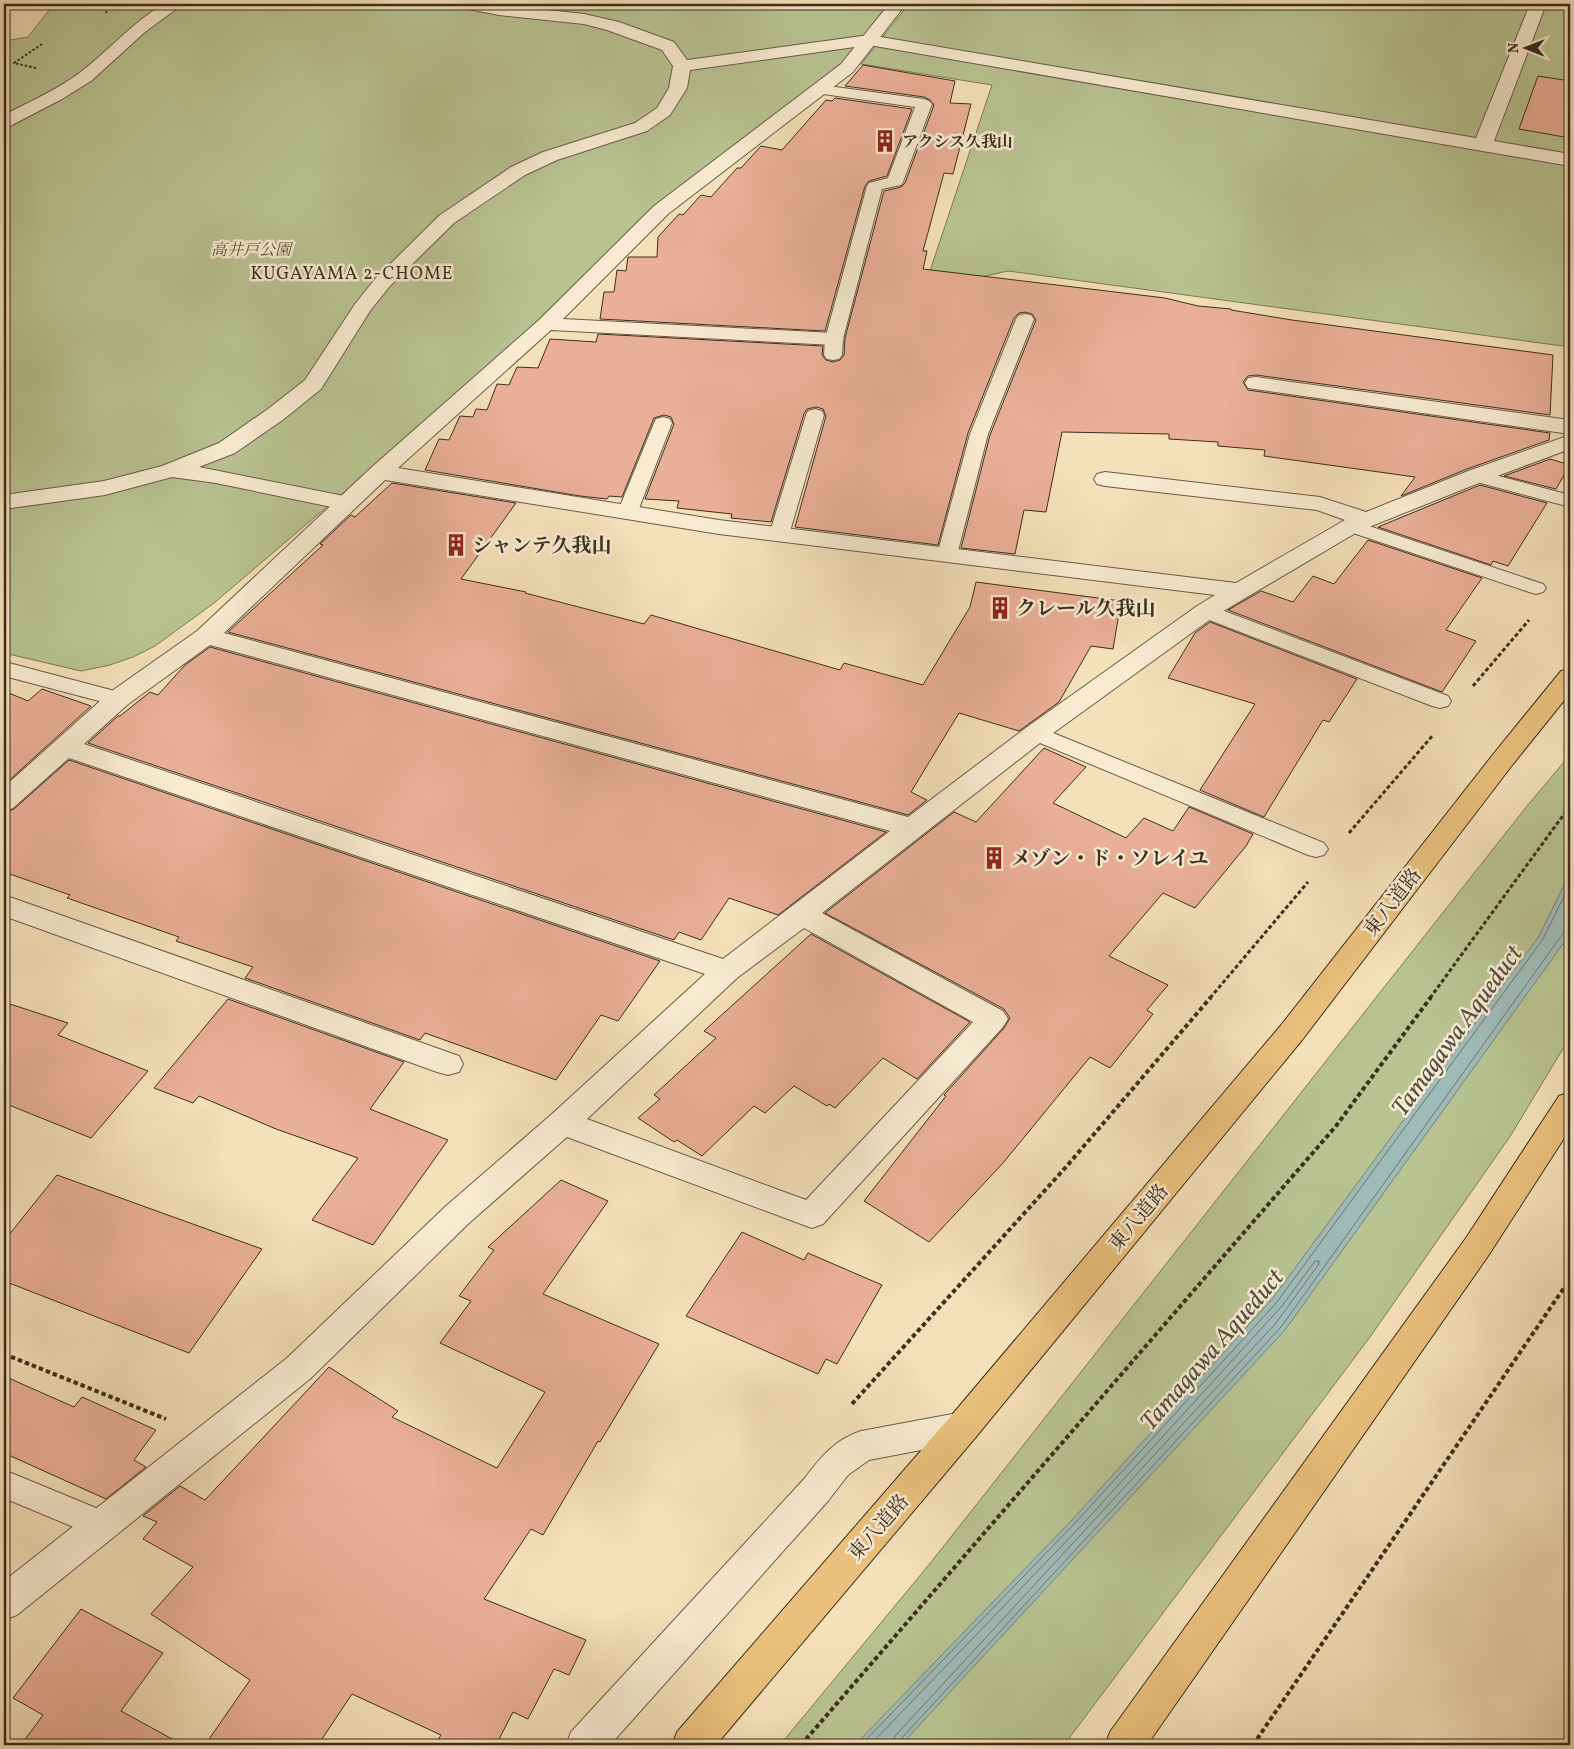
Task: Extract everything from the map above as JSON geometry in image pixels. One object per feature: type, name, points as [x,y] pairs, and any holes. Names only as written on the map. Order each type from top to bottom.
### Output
[{"type":"main road","name":"東八道路","points":[[691,1745],[964,1428],[1292,1032],[1504,758],[1570,677]]},
{"type":"main road","points":[[1124,1745],[1565,1123]]},
{"type":"street","points":[[4,122],[84,78],[142,28],[175,4]]},
{"type":"street","points":[[4,502],[105,488],[170,470],[227,448],[276,414],[313,384],[362,308],[382,283],[446,219],[526,167],[550,156],[641,127],[664,112],[678,88],[682,66],[668,46],[613,26],[584,19],[499,10],[469,4]]},
{"type":"street","points":[[4,802],[118,700],[206,636],[380,472],[546,324],[661,210],[821,90],[847,68],[898,4]]},
{"type":"street","points":[[1483,145],[1538,4]]},
{"type":"street","points":[[682,66],[869,40],[1570,160]]},
{"type":"street","points":[[546,324],[833,347]]},
{"type":"street","points":[[1256,383],[1570,427]]},
{"type":"street","points":[[4,1603],[299,1368],[457,1215],[564,1123],[727,971],[1036,733],[1206,610],[1359,523],[1476,476],[1570,442]]},
{"type":"street","points":[[170,470],[216,476],[346,504]]},
{"type":"street","points":[[380,472],[719,527],[1240,591]]},
{"type":"street","points":[[1105,478],[1320,504],[1359,523]]},
{"type":"street","points":[[206,636],[913,828]]},
{"type":"street","points":[[64,747],[727,971]]},
{"type":"street","points":[[4,905],[448,1064]]},
{"type":"street","points":[[564,1123],[812,1215],[994,1019],[802,915]]},
{"type":"street","points":[[585,1745],[816,1490],[836,1464],[861,1446],[964,1428]]},
{"type":"lane","points":[[821,90],[924,104],[895,182],[875,186],[833,347]]},
{"type":"lane","points":[[947,555],[980,434],[1026,319]]},
{"type":"lane","points":[[779,534],[815,415]]},
{"type":"lane","points":[[628,511],[663,423]]},
{"type":"lane","points":[[1476,476],[1570,501]]},
{"type":"lane","points":[[1359,523],[1536,588]]},
{"type":"lane","points":[[1206,610],[1440,702]]},
{"type":"lane","points":[[9,670],[118,700]]},
{"type":"lane","points":[[1036,733],[1316,849]]},
{"type":"lane","points":[[4,1484],[102,1525]]},
{"type":"path","points":[[1468,693],[1534,613]]},
{"type":"path","points":[[1343,840],[1437,730]]},
{"type":"path","points":[[801,1745],[1336,1126],[1570,806]]},
{"type":"path","points":[[848,1408],[1066,1167],[1312,878]]},
{"type":"path","points":[[1253,1745],[1570,1279]]},
{"type":"path","points":[[4,1354],[212,1437]]},
{"type":"green space","name":"高井戸公園","points":[[54,4],[888,4],[837,70],[522,337],[403,442],[214,603],[155,646],[133,657],[110,665],[81,671],[4,653],[4,41],[28,37]]},
{"type":"green space","points":[[909,4],[1570,4],[1570,347],[1008,271],[972,279],[927,280],[992,85],[861,64]]},
{"type":"green space","points":[[1570,755],[1570,1037],[1511,1135],[1370,1337],[1064,1745],[780,1745],[932,1561],[1527,806]]},
{"type":"water","points":[[1570,873],[1570,930],[1565,941],[1285,1330],[901,1745],[855,1745],[1072,1520],[1273,1298],[1539,936]]},
{"type":"building","points":[[863,65],[955,81],[950,103],[971,104],[953,174],[944,173],[923,251],[927,251],[923,269],[1165,298],[1198,306],[1231,309],[1292,320],[1553,355],[1550,415],[1256,375],[1248,376],[1243,382],[1248,390],[1550,433],[1549,440],[1467,469],[1401,496],[1415,477],[1264,456],[1265,450],[1218,446],[1218,442],[1169,439],[1169,434],[1062,432],[1046,512],[1024,510],[1015,554],[961,548],[990,435],[1036,320],[1032,314],[1025,312],[1019,313],[1014,318],[968,433],[938,545],[795,527],[826,416],[823,409],[816,407],[807,409],[804,414],[771,522],[731,518],[732,514],[677,508],[679,501],[645,499],[674,424],[671,417],[664,415],[654,418],[622,497],[609,496],[607,499],[580,496],[425,470],[439,439],[449,440],[460,416],[473,417],[476,409],[487,410],[497,384],[509,385],[517,367],[538,368],[550,339],[596,342],[598,334],[823,346],[822,355],[826,360],[833,362],[840,360],[844,355],[845,338],[884,191],[901,187],[905,183],[934,105],[924,97],[845,86]]},
{"type":"building","points":[[1538,76],[1570,81],[1570,138],[1519,129]]},
{"type":"building","points":[[835,98],[912,109],[887,176],[869,181],[865,186],[825,331],[600,319],[604,292],[614,292],[617,270],[626,271],[628,257],[657,257],[658,237],[679,214],[683,215],[701,195],[711,197],[737,168],[741,168],[761,146],[782,150],[826,100],[832,101]]},
{"type":"building","points":[[1550,459],[1570,465],[1556,489],[1504,476]]},
{"type":"building","points":[[392,483],[516,503],[461,579],[526,592],[644,624],[651,615],[840,670],[844,663],[923,685],[970,607],[976,582],[1121,601],[1113,649],[1091,646],[1059,702],[1019,731],[959,713],[911,792],[927,800],[908,815],[228,632],[323,545],[320,544],[351,515],[355,517]]},
{"type":"building","points":[[1480,485],[1547,503],[1508,566],[1493,561],[1491,565],[1378,527]]},
{"type":"building","points":[[1368,540],[1482,578],[1446,630],[1476,641],[1442,692],[1228,610],[1261,591],[1293,602],[1313,576],[1334,584]]},
{"type":"building","points":[[1210,622],[1357,679],[1329,722],[1323,720],[1264,817],[1200,790],[1255,704],[1168,678],[1195,633]]},
{"type":"building","points":[[210,647],[886,832],[778,915],[729,898],[701,940],[679,932],[674,940],[88,743],[118,716],[150,692],[158,695],[185,665]]},
{"type":"building","points":[[42,689],[91,706],[4,785],[4,691],[28,701]]},
{"type":"building","points":[[1044,748],[1086,767],[1053,803],[1126,838],[1144,818],[1173,831],[1189,807],[1253,834],[1246,846],[1195,908],[1163,893],[1109,956],[1168,985],[1147,1010],[1153,1014],[1110,1068],[1090,1057],[1003,1163],[929,1242],[864,1201],[946,1096],[944,1095],[1004,1028],[1010,1018],[1004,1009],[825,913],[954,812],[976,822]]},
{"type":"building","points":[[69,760],[660,961],[618,1021],[601,1015],[556,1080],[425,1033],[420,1040],[245,978],[253,967],[176,941],[179,937],[67,898],[70,895],[4,872],[4,813],[14,809]]},
{"type":"building","points":[[811,934],[970,1022],[917,1079],[883,1058],[835,1108],[829,1104],[827,1106],[794,1086],[765,1113],[754,1106],[702,1156],[677,1140],[674,1142],[638,1118],[660,1099],[654,1095],[716,1038],[704,1031]]},
{"type":"building","points":[[228,999],[404,1062],[370,1109],[448,1140],[373,1245],[312,1220],[358,1158],[276,1129],[199,1096],[193,1103],[154,1088]]},
{"type":"building","points":[[4,1002],[68,1023],[58,1035],[148,1071],[91,1138],[4,1103]]},
{"type":"building","points":[[57,1175],[262,1249],[189,1353],[4,1281],[4,1241]]},
{"type":"building","points":[[561,1180],[608,1201],[543,1294],[659,1344],[600,1442],[598,1441],[543,1535],[531,1529],[484,1599],[586,1640],[569,1675],[554,1669],[528,1719],[513,1712],[496,1745],[435,1745],[441,1735],[352,1694],[318,1745],[205,1745],[250,1680],[151,1614],[193,1567],[143,1539],[157,1522],[143,1516],[180,1486],[205,1500],[329,1367],[398,1411],[392,1417],[497,1468],[545,1392],[440,1343],[471,1301],[459,1296],[494,1250],[488,1247]]},
{"type":"building","points":[[742,1232],[804,1260],[808,1253],[882,1285],[837,1364],[826,1359],[818,1374],[686,1316]]},
{"type":"building","points":[[4,1376],[74,1407],[82,1397],[156,1430],[134,1460],[146,1467],[106,1499],[4,1453]]},
{"type":"building","points":[[81,1609],[163,1653],[121,1711],[183,1745],[21,1745],[43,1715],[13,1698]]},
{"type":"place","name":"アクシス久我山","points":[[885,141]]},
{"type":"place","name":"シャンテ久我山","points":[[456,545]]},
{"type":"place","name":"クレール久我山","points":[[1000,608]]},
{"type":"place","name":"メゾン・ド・ソレイユ","points":[[994,858]]},
{"type":"district","name":"KUGAYAMA 2-CHOME","points":[[352,273]]},
{"type":"water label","name":"Tamagawa Aqueduct","points":[[1456,1030]]},
{"type":"water label","name":"Tamagawa Aqueduct","points":[[1211,1349]]}]
